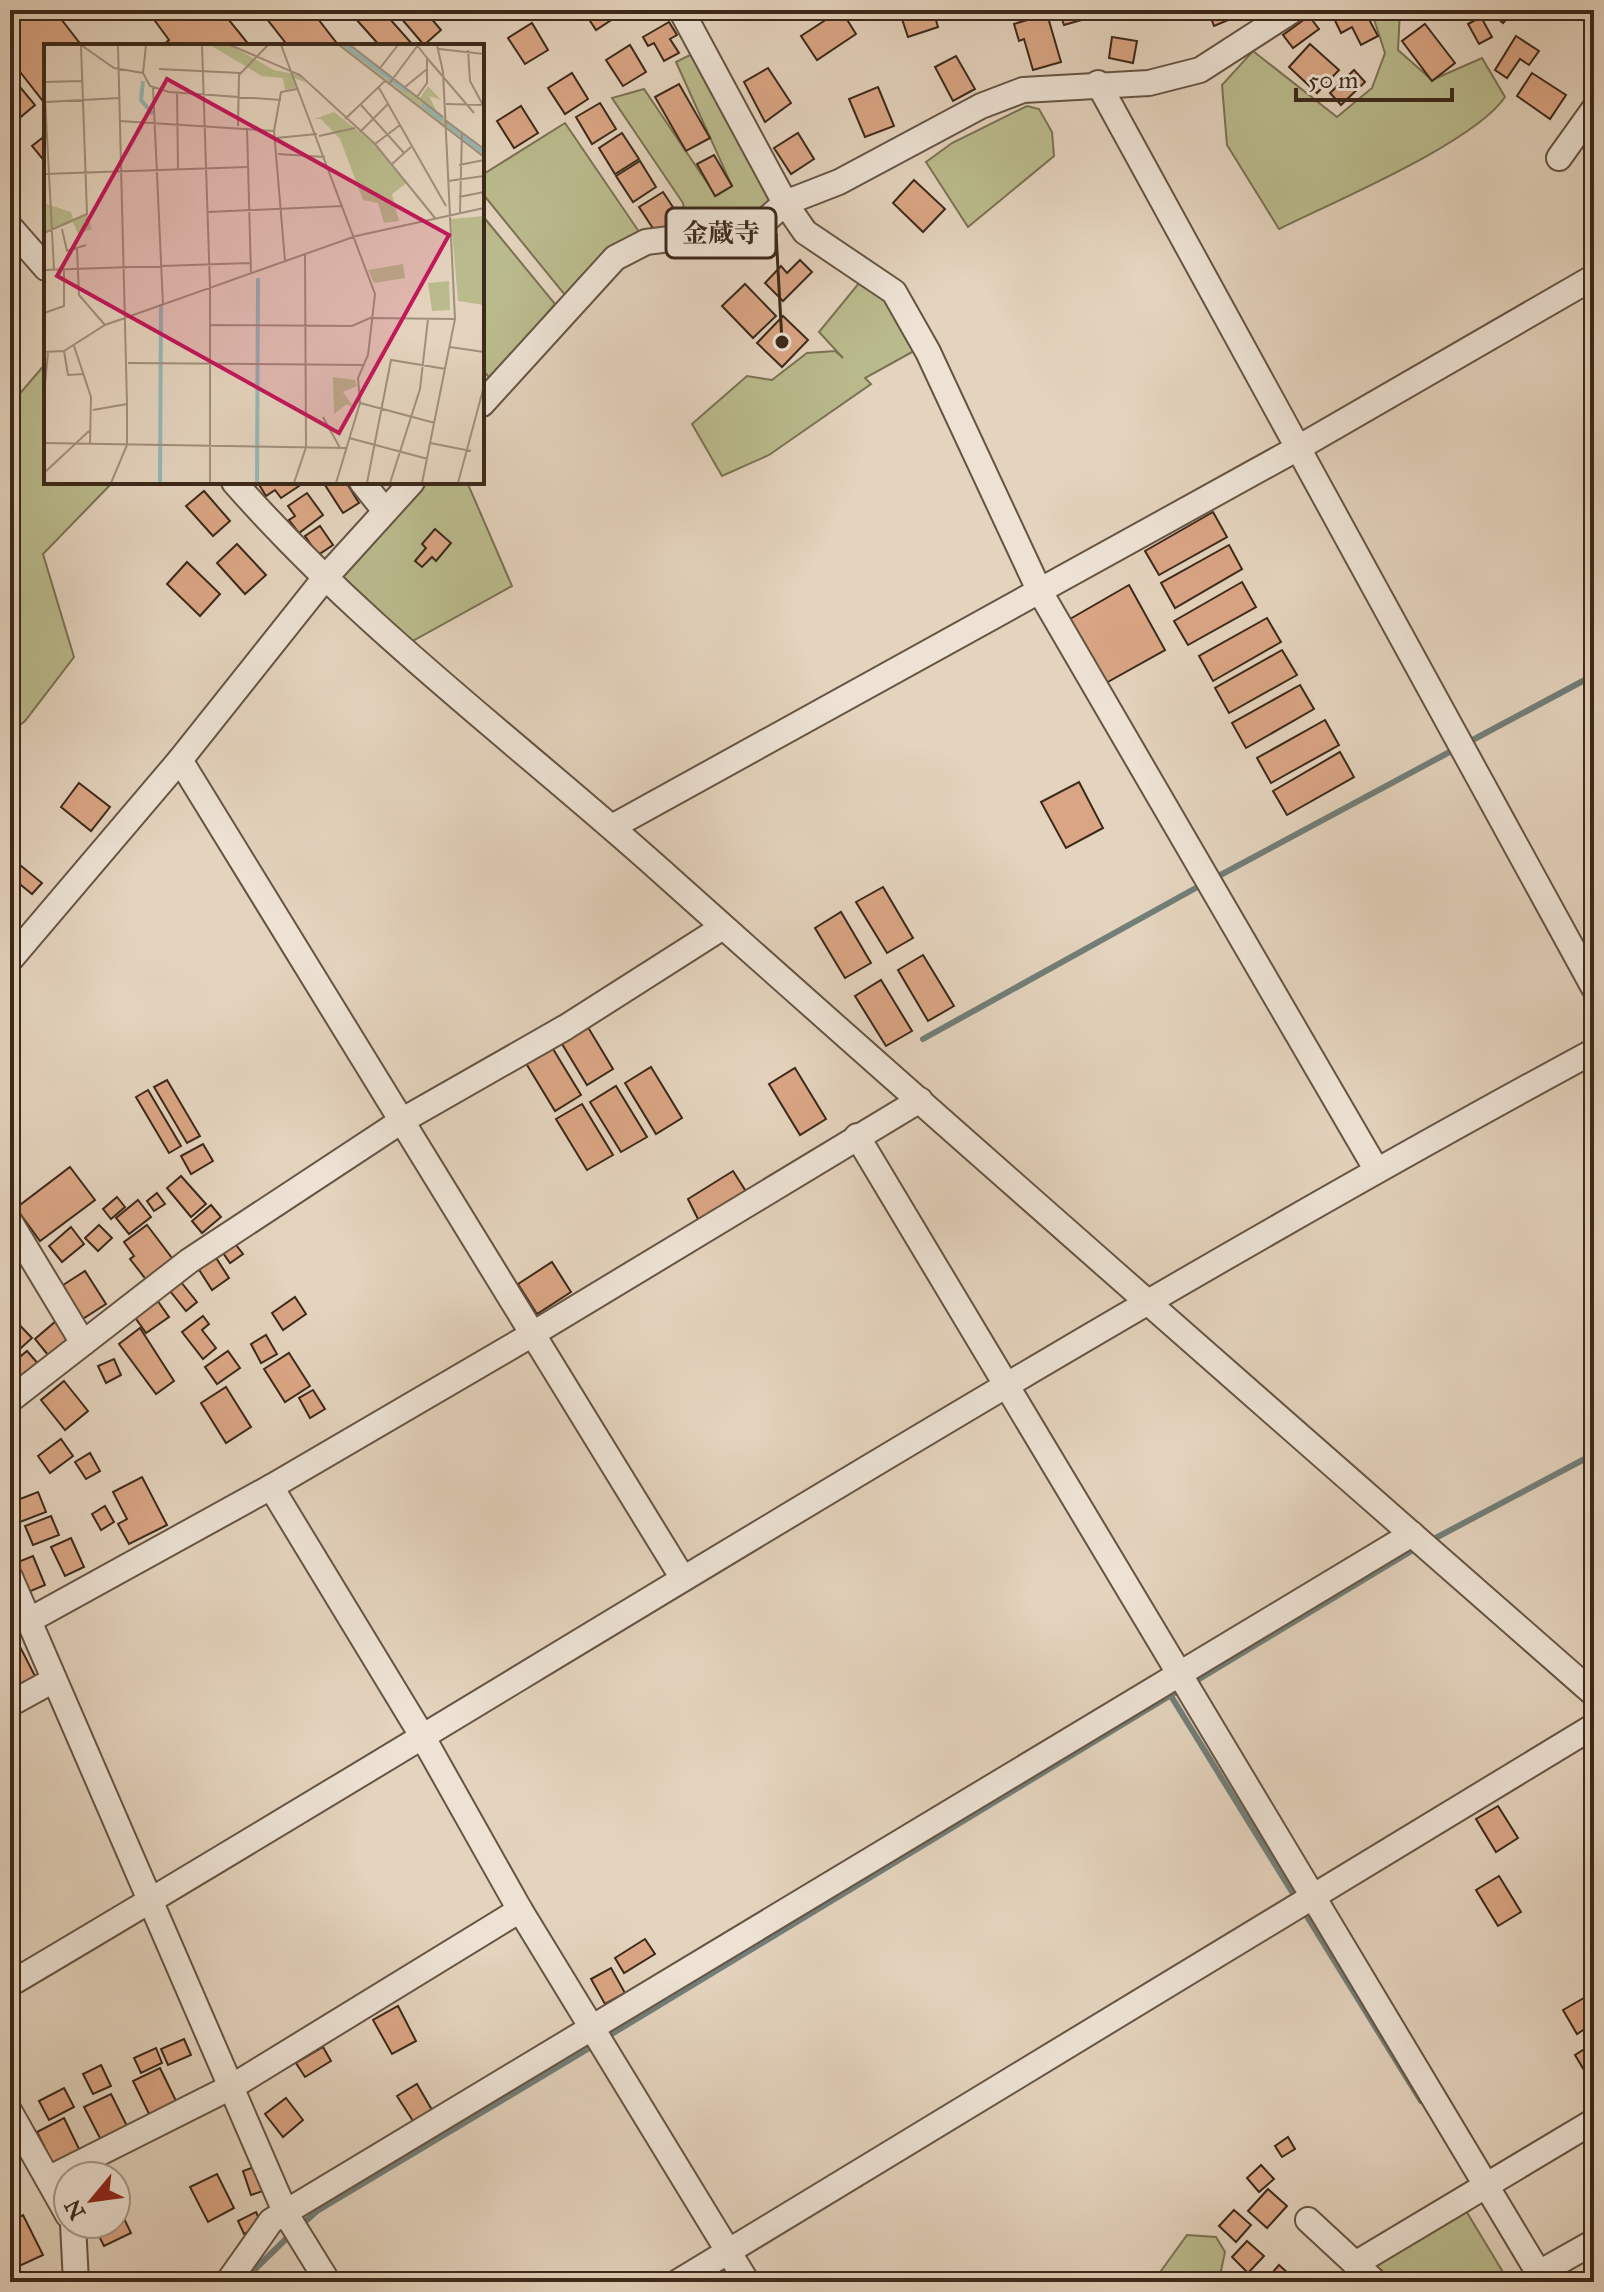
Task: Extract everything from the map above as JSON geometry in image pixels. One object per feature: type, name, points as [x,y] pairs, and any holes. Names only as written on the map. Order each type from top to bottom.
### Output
[{"type":"street","points":[[681,10],[785,203],[805,232],[894,292],[928,352],[1039,590],[1376,1169]]},
{"type":"street","points":[[484,402],[615,258],[646,242],[757,228],[785,203],[839,182],[981,106],[1023,90],[1098,83],[1149,83],[1200,70],[1293,10]]},
{"type":"street","points":[[1098,83],[1594,988]]},
{"type":"street","points":[[1559,158],[1594,109]]},
{"type":"street","points":[[10,227],[44,266]]},
{"type":"street","points":[[612,827],[1298,448],[1594,277]]},
{"type":"street","points":[[236,484],[324,579],[612,827],[1594,1694]]},
{"type":"street","points":[[364,484],[385,511]]},
{"type":"street","points":[[10,960],[180,760],[324,579],[410,484]]},
{"type":"street","points":[[180,760],[682,1577]]},
{"type":"street","points":[[10,1400],[189,1261],[403,1120],[566,1027],[723,927]]},
{"type":"street","points":[[10,1984],[1146,1300],[1376,1169],[1594,1051]]},
{"type":"street","points":[[28,1621],[271,1487],[920,1100]]},
{"type":"street","points":[[857,1136],[1542,2277],[1594,2242]]},
{"type":"street","points":[[10,1222],[83,1343]]},
{"type":"street","points":[[271,1487],[421,1734],[520,1910],[747,2282]]},
{"type":"street","points":[[228,2282],[271,2221],[1412,1534]]},
{"type":"street","points":[[10,1577],[52,1681],[233,2086],[286,2214],[328,2282]]},
{"type":"street","points":[[10,1704],[52,1681]]},
{"type":"street","points":[[678,2282],[1594,1726]]},
{"type":"street","points":[[48,2179],[233,2086],[520,1910]]},
{"type":"street","points":[[10,2112],[52,2186]]},
{"type":"street","points":[[1355,2264],[1594,2121]]},
{"type":"street","points":[[1308,2220],[1375,2282]]},
{"type":"street","points":[[74,2240],[76,2282]]},
{"type":"green space","points":[[1371,10],[1400,10],[1398,50],[1432,80],[1482,58],[1505,97],[1489,115],[1434,152],[1279,229],[1227,145],[1222,85],[1253,51],[1337,117],[1372,88],[1385,53]]},
{"type":"green space","points":[[692,54],[777,201],[757,228],[688,236],[683,203],[612,98],[644,89],[716,196],[732,186],[676,62]]},
{"type":"green space","points":[[1027,106],[1039,109],[1052,132],[1054,156],[968,227],[926,162],[952,143]]},
{"type":"green space","points":[[565,123],[646,242],[574,302],[484,195],[484,174]]},
{"type":"green space","points":[[484,217],[555,304],[492,381],[484,371]]},
{"type":"green space","points":[[864,277],[894,292],[923,346],[865,378],[871,384],[769,455],[722,476],[692,424],[747,376],[772,380],[807,353],[835,351],[843,358],[819,332]]},
{"type":"green space","points":[[44,365],[44,484],[111,484],[43,554],[74,657],[25,721],[10,733],[10,405]]},
{"type":"green space","points":[[410,484],[468,484],[512,586],[400,648],[324,579]]},
{"type":"green space","points":[[1460,2201],[1509,2282],[1393,2282],[1365,2258]]},
{"type":"green space","points":[[1187,2235],[1216,2237],[1225,2252],[1221,2271],[1233,2282],[1153,2282]]},
{"type":"building","points":[[16,10],[54,10],[80,44],[44,44],[44,102],[10,59],[10,14]]},
{"type":"building","points":[[147,10],[221,10],[248,44],[164,44],[169,40]]},
{"type":"building","points":[[260,10],[311,10],[337,44],[286,44]]},
{"type":"building","points":[[364,10],[382,10],[412,44],[378,44],[355,18]]},
{"type":"building","points":[[394,10],[424,10],[441,30],[423,44]]},
{"type":"building","points":[[583,10],[616,10],[619,15],[596,30]]},
{"type":"building","points":[[841,10],[856,34],[817,60],[801,36]]},
{"type":"building","points":[[899,10],[933,10],[938,27],[908,37]]},
{"type":"building","points":[[1017,10],[1039,10],[1020,18]]},
{"type":"building","points":[[1059,10],[1082,10],[1085,19],[1064,25]]},
{"type":"building","points":[[1208,10],[1235,10],[1238,16],[1214,26]]},
{"type":"building","points":[[1330,10],[1346,10],[1350,17],[1364,10],[1378,36],[1361,45],[1352,27],[1341,33]]},
{"type":"building","points":[[1488,10],[1515,10],[1503,23]]},
{"type":"building","points":[[1047,14],[1061,62],[1033,70],[1024,39],[1019,41],[1014,24]]},
{"type":"building","points":[[1309,16],[1319,29],[1293,48],[1283,35]]},
{"type":"building","points":[[1481,17],[1492,37],[1479,44],[1468,24]]},
{"type":"building","points":[[669,22],[677,35],[670,39],[679,53],[664,61],[654,43],[648,46],[643,37]]},
{"type":"building","points":[[532,23],[548,50],[525,64],[508,38]]},
{"type":"building","points":[[1425,24],[1455,63],[1432,81],[1402,41]]},
{"type":"building","points":[[1516,36],[1539,51],[1529,65],[1520,59],[1507,78],[1495,70]]},
{"type":"building","points":[[1112,37],[1137,41],[1133,63],[1109,58]]},
{"type":"building","points":[[1310,44],[1339,70],[1317,93],[1289,67]]},
{"type":"building","points":[[630,45],[646,72],[623,86],[606,60]]},
{"type":"building","points":[[956,56],[975,89],[953,101],[935,67]]},
{"type":"building","points":[[768,68],[791,103],[765,122],[744,82]]},
{"type":"building","points":[[1354,70],[1365,82],[1341,105],[1330,93]]},
{"type":"building","points":[[572,73],[588,99],[565,114],[548,88]]},
{"type":"building","points":[[1532,73],[1566,95],[1550,119],[1517,96]]},
{"type":"building","points":[[10,75],[35,105],[10,126]]},
{"type":"building","points":[[679,84],[710,138],[686,151],[655,97]]},
{"type":"building","points":[[878,87],[894,126],[865,137],[849,99]]},
{"type":"building","points":[[600,103],[616,129],[592,144],[576,117]]},
{"type":"building","points":[[521,106],[538,133],[514,148],[497,121]]},
{"type":"building","points":[[622,133],[639,159],[615,174],[599,148]]},
{"type":"building","points":[[798,133],[814,159],[791,174],[774,148]]},
{"type":"building","points":[[44,137],[44,161],[32,146]]},
{"type":"building","points":[[714,155],[732,186],[715,196],[697,164]]},
{"type":"building","points":[[640,161],[656,187],[633,202],[616,176]]},
{"type":"building","points":[[914,180],[945,209],[923,232],[893,203]]},
{"type":"building","points":[[663,192],[680,218],[656,233],[639,207]]},
{"type":"building","points":[[800,260],[812,272],[783,301],[765,283],[781,266],[787,273]]},
{"type":"building","points":[[745,284],[776,316],[753,338],[722,306]]},
{"type":"building","points":[[783,316],[808,340],[782,367],[757,343]]},
{"type":"building","points":[[259,484],[299,486],[281,498],[275,490],[266,496]]},
{"type":"building","points":[[347,484],[359,503],[343,513],[325,485]]},
{"type":"building","points":[[204,491],[230,521],[213,536],[186,506]]},
{"type":"building","points":[[307,493],[323,515],[299,533],[289,520],[295,516],[288,506]]},
{"type":"building","points":[[1213,512],[1227,537],[1159,575],[1145,551]]},
{"type":"building","points":[[320,526],[333,545],[318,555],[305,536]]},
{"type":"building","points":[[435,529],[451,543],[436,561],[432,557],[422,567],[415,561],[426,548],[422,544]]},
{"type":"building","points":[[237,544],[266,575],[245,594],[217,563]]},
{"type":"building","points":[[1229,545],[1242,569],[1175,608],[1161,583]]},
{"type":"building","points":[[187,562],[220,594],[200,616],[167,584]]},
{"type":"building","points":[[1242,582],[1256,607],[1188,645],[1174,621]]},
{"type":"building","points":[[1129,585],[1165,650],[1106,683],[1070,619]]},
{"type":"building","points":[[1267,618],[1281,642],[1213,681],[1199,656]]},
{"type":"building","points":[[1282,650],[1297,675],[1229,713],[1215,688]]},
{"type":"building","points":[[1300,685],[1314,709],[1246,748],[1232,723]]},
{"type":"building","points":[[1325,720],[1339,745],[1271,783],[1257,758]]},
{"type":"building","points":[[1340,752],[1354,777],[1287,815],[1273,791]]},
{"type":"building","points":[[1079,782],[1103,828],[1066,848],[1041,802]]},
{"type":"building","points":[[79,783],[110,807],[91,831],[61,807]]},
{"type":"building","points":[[20,865],[42,883],[32,894],[10,876]]},
{"type":"building","points":[[883,887],[913,938],[887,953],[856,902]]},
{"type":"building","points":[[841,912],[871,963],[845,978],[815,928]]},
{"type":"building","points":[[923,955],[954,1006],[928,1021],[898,970]]},
{"type":"building","points":[[881,980],[912,1031],[886,1046],[855,996]]},
{"type":"building","points":[[583,1019],[613,1069],[587,1085],[556,1034]]},
{"type":"building","points":[[550,1044],[581,1095],[555,1111],[524,1060]]},
{"type":"building","points":[[651,1067],[682,1118],[656,1134],[625,1083]]},
{"type":"building","points":[[795,1068],[826,1119],[800,1135],[769,1084]]},
{"type":"building","points":[[167,1080],[200,1136],[187,1143],[154,1087]]},
{"type":"building","points":[[616,1086],[647,1137],[621,1152],[590,1102]]},
{"type":"building","points":[[148,1090],[181,1146],[169,1153],[136,1097]]},
{"type":"building","points":[[582,1104],[613,1155],[587,1170],[556,1119]]},
{"type":"building","points":[[203,1144],[213,1161],[191,1174],[181,1156]]},
{"type":"building","points":[[70,1167],[95,1200],[40,1241],[16,1208]]},
{"type":"building","points":[[733,1171],[747,1193],[700,1223],[688,1199]]},
{"type":"building","points":[[181,1176],[206,1204],[191,1217],[167,1188]]},
{"type":"building","points":[[157,1193],[165,1204],[154,1211],[147,1201]]},
{"type":"building","points":[[117,1197],[125,1207],[111,1219],[103,1209]]},
{"type":"building","points":[[138,1200],[151,1217],[129,1234],[116,1218]]},
{"type":"building","points":[[211,1205],[221,1217],[202,1233],[192,1221]]},
{"type":"building","points":[[99,1225],[112,1238],[98,1251],[85,1238]]},
{"type":"building","points":[[147,1225],[175,1262],[148,1282],[130,1259],[134,1256],[124,1242]]},
{"type":"building","points":[[71,1227],[84,1244],[62,1262],[49,1246]]},
{"type":"building","points":[[233,1241],[243,1254],[230,1263],[221,1250]]},
{"type":"building","points":[[213,1253],[229,1278],[212,1290],[196,1265]]},
{"type":"building","points":[[552,1262],[571,1292],[537,1314],[518,1284]]},
{"type":"building","points":[[85,1271],[106,1304],[81,1320],[60,1287]]},
{"type":"building","points":[[177,1277],[197,1302],[186,1311],[166,1286]]},
{"type":"building","points":[[295,1297],[306,1314],[283,1330],[272,1313]]},
{"type":"building","points":[[157,1300],[169,1317],[146,1333],[134,1316]]},
{"type":"building","points":[[10,1315],[32,1338],[10,1358]]},
{"type":"building","points":[[203,1316],[209,1324],[202,1330],[216,1348],[203,1359],[182,1332]]},
{"type":"building","points":[[56,1321],[70,1337],[48,1355],[35,1339]]},
{"type":"building","points":[[140,1328],[174,1381],[156,1394],[119,1344]]},
{"type":"building","points":[[266,1335],[277,1354],[261,1363],[251,1344]]},
{"type":"building","points":[[27,1351],[41,1367],[19,1385],[10,1374],[10,1365]]},
{"type":"building","points":[[228,1351],[240,1368],[217,1384],[205,1367]]},
{"type":"building","points":[[289,1353],[310,1386],[285,1402],[264,1369]]},
{"type":"building","points":[[114,1359],[121,1375],[106,1383],[98,1366]]},
{"type":"building","points":[[64,1381],[88,1411],[65,1430],[41,1400]]},
{"type":"building","points":[[226,1387],[251,1427],[226,1443],[201,1403]]},
{"type":"building","points":[[313,1390],[325,1409],[310,1418],[299,1398]]},
{"type":"building","points":[[61,1439],[73,1456],[50,1473],[38,1456]]},
{"type":"building","points":[[90,1453],[100,1471],[86,1479],[75,1462]]},
{"type":"building","points":[[142,1477],[167,1525],[129,1544],[118,1524],[127,1519],[113,1492]]},
{"type":"building","points":[[38,1492],[46,1512],[20,1522],[12,1502]]},
{"type":"building","points":[[105,1506],[114,1522],[101,1530],[92,1514]]},
{"type":"building","points":[[51,1516],[59,1535],[33,1545],[25,1526]]},
{"type":"building","points":[[71,1538],[84,1567],[65,1576],[51,1547]]},
{"type":"building","points":[[33,1556],[45,1585],[26,1593],[13,1564]]},
{"type":"building","points":[[17,1641],[35,1676],[10,1690],[10,1644]]},
{"type":"building","points":[[1498,1806],[1518,1838],[1496,1852],[1476,1819]]},
{"type":"building","points":[[1499,1876],[1521,1912],[1498,1926],[1476,1890]]},
{"type":"building","points":[[645,1939],[655,1954],[624,1973],[615,1958]]},
{"type":"building","points":[[611,1968],[625,1993],[605,2004],[591,1979]]},
{"type":"building","points":[[1589,1995],[1594,2004],[1594,2023],[1577,2034],[1563,2010]]},
{"type":"building","points":[[398,2006],[416,2041],[392,2054],[373,2020]]},
{"type":"building","points":[[184,2039],[191,2055],[168,2065],[161,2049]]},
{"type":"building","points":[[1594,2043],[1594,2077],[1590,2080],[1575,2055]]},
{"type":"building","points":[[323,2047],[331,2061],[305,2077],[296,2063]]},
{"type":"building","points":[[156,2048],[162,2063],[141,2073],[134,2058]]},
{"type":"building","points":[[101,2065],[111,2086],[93,2094],[83,2074]]},
{"type":"building","points":[[160,2068],[177,2103],[150,2116],[133,2081]]},
{"type":"building","points":[[417,2084],[432,2110],[413,2121],[397,2096]]},
{"type":"building","points":[[64,2088],[74,2107],[49,2120],[39,2101]]},
{"type":"building","points":[[111,2094],[128,2128],[102,2142],[84,2107]]},
{"type":"building","points":[[286,2098],[303,2120],[283,2137],[265,2114]]},
{"type":"building","points":[[64,2118],[81,2153],[52,2162],[37,2132]]},
{"type":"building","points":[[1288,2137],[1295,2149],[1282,2157],[1275,2146]]},
{"type":"building","points":[[1261,2165],[1274,2179],[1259,2192],[1247,2178]]},
{"type":"building","points":[[254,2167],[263,2191],[251,2195],[243,2171]]},
{"type":"building","points":[[217,2174],[234,2208],[208,2222],[190,2187]]},
{"type":"building","points":[[1268,2189],[1287,2206],[1267,2228],[1248,2211]]},
{"type":"building","points":[[1234,2210],[1251,2225],[1236,2242],[1219,2226]]},
{"type":"building","points":[[256,2212],[262,2225],[244,2234],[238,2221]]},
{"type":"building","points":[[23,2215],[43,2255],[15,2268],[10,2258],[10,2222]]},
{"type":"building","points":[[101,2240],[116,2240],[104,2246]]},
{"type":"building","points":[[1247,2241],[1264,2256],[1248,2273],[1232,2257]]},
{"type":"building","points":[[1279,2265],[1298,2282],[1264,2282]]},
{"type":"waterway","points":[[1467,743],[1594,675]]},
{"type":"waterway","points":[[1213,879],[1457,748]]},
{"type":"waterway","points":[[923,1039],[1203,884]]},
{"type":"waterway","points":[[1428,1542],[1594,1454]]},
{"type":"waterway","points":[[1191,1684],[1418,1547]]},
{"type":"waterway","points":[[605,2038],[1181,1689]]},
{"type":"waterway","points":[[1171,1696],[1297,1900]]},
{"type":"waterway","points":[[1303,1910],[1421,2101]]},
{"type":"waterway","points":[[299,2227],[317,2211],[596,2044]]},
{"type":"waterway","points":[[242,2282],[291,2234]]},
{"type":"place","name":"金蔵寺","points":[[782,342]]}]
